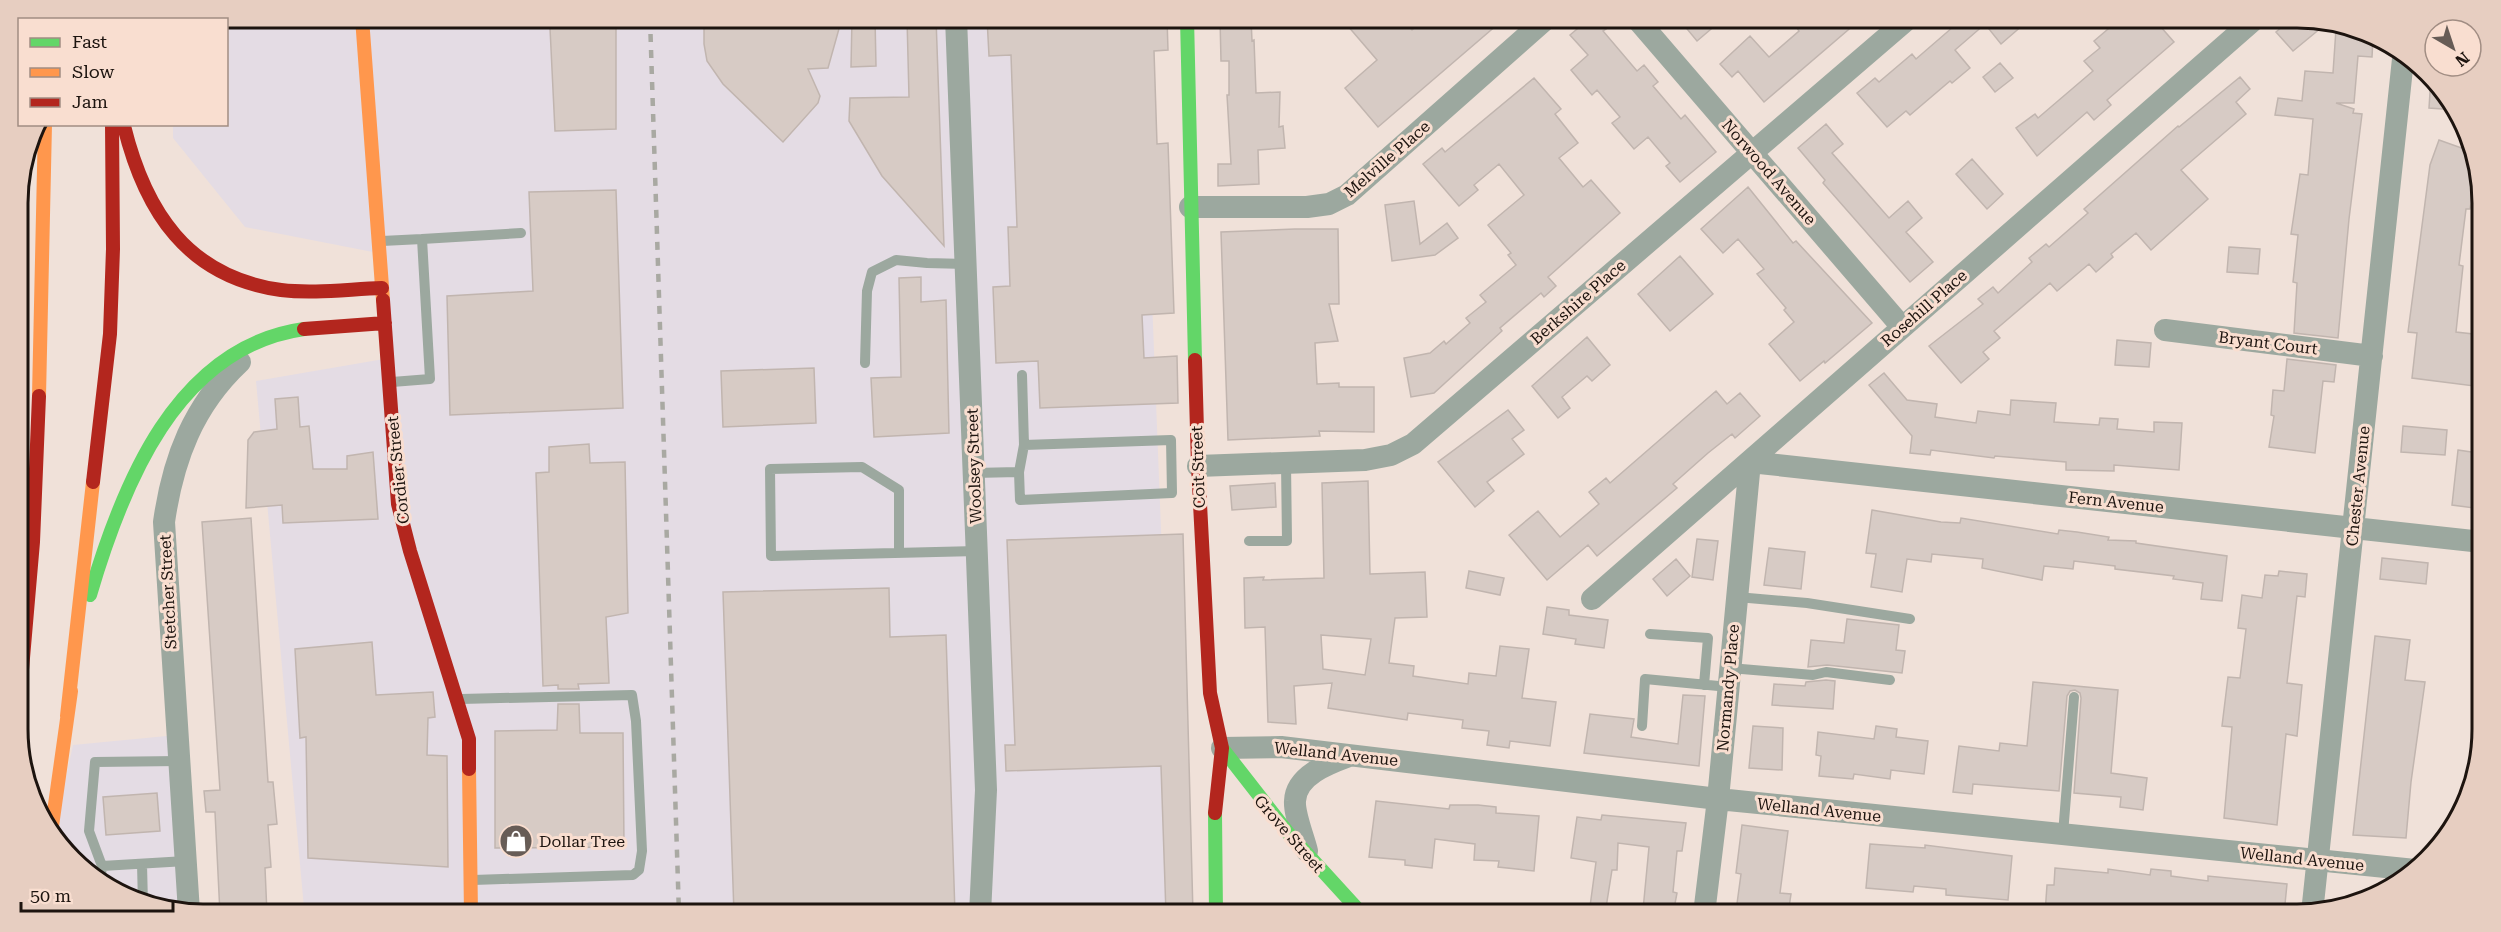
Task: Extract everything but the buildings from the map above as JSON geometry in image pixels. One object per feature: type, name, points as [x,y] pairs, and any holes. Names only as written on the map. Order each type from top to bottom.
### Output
[{"type":"main road","name":"Cordier Street","points":[[363,28],[398,504],[403,529],[469,739],[471,904]]},
{"type":"main road","name":"Coit Street","points":[[1187,28],[1198,466],[1210,693],[1222,748],[1215,802],[1216,904]]},
{"type":"main road","points":[[53,817],[67,716],[110,334],[113,240],[112,126]]},
{"type":"main road","points":[[125,126],[138,175],[150,203],[175,237],[210,266],[250,284],[281,290],[382,288]]},
{"type":"main road","points":[[28,599],[38,430],[45,131]]},
{"type":"main road","points":[[67,716],[82,630],[96,573],[120,505],[151,444],[178,404],[213,368],[253,342],[281,332],[299,329],[385,323]]},
{"type":"main road","name":"Grove Street","points":[[1222,748],[1252,792],[1352,903]]},
{"type":"street","name":"Woolsey Street","points":[[956,28],[986,790],[981,904]]},
{"type":"street","name":"Melville Place","points":[[1190,207],[1307,207],[1329,204],[1347,195],[1536,28]]},
{"type":"street","name":"Norwood Avenue","points":[[1645,28],[1902,327]]},
{"type":"street","name":"Berkshire Place","points":[[1198,466],[1365,460],[1391,454],[1413,444],[1897,28]]},
{"type":"street","name":"Rosehill Place","points":[[1592,599],[2245,28]]},
{"type":"street","name":"Chester Avenue","points":[[2313,902],[2402,64]]},
{"type":"street","name":"Stetcher Street","points":[[188,903],[164,539],[164,522],[173,472],[191,426],[210,396],[233,369],[262,345],[299,329]]},
{"type":"street","name":"Bryant Court","points":[[2165,330],[2372,356]]},
{"type":"street","name":"Fern Avenue","points":[[1750,462],[2472,541]]},
{"type":"street","name":"Normandy Place","points":[[1705,903],[1718,799],[1750,462]]},
{"type":"street","name":"Welland Avenue","points":[[1222,748],[1281,747],[1718,799],[2402,869]]},
{"type":"street","points":[[1309,858],[1294,800],[1302,784],[1322,766],[1353,755]]},
{"type":"lane","points":[[378,242],[521,233]]},
{"type":"lane","points":[[389,382],[430,379],[422,239]]},
{"type":"lane","points":[[865,363],[867,291],[872,272],[896,260],[966,264]]},
{"type":"lane","points":[[1022,375],[1024,445],[1019,472],[1020,500],[1172,493],[1171,440],[1024,445]]},
{"type":"lane","points":[[1249,542],[1287,542],[1286,463]]},
{"type":"lane","points":[[899,553],[899,490],[862,467],[770,469],[771,556],[899,553],[977,551]]},
{"type":"lane","points":[[974,473],[1019,472]]},
{"type":"lane","points":[[1737,597],[1807,603],[1910,619]]},
{"type":"lane","points":[[1650,634],[1708,638],[1704,685]]},
{"type":"lane","points":[[1642,726],[1645,679],[1704,685],[1729,678],[1812,675],[1826,672],[1890,680]]},
{"type":"lane","points":[[457,699],[632,695],[636,721],[642,851],[639,870],[633,875],[471,880]]},
{"type":"lane","points":[[2063,834],[2074,697]]},
{"type":"lane","points":[[101,870],[89,831],[95,762],[179,761]]},
{"type":"lane","points":[[102,871],[142,864],[186,861]]},
{"type":"lane","points":[[142,864],[143,892]]},
{"type":"shaded area","points":[[228,28],[1141,28],[1167,683],[1166,904],[304,904],[256,381],[384,359],[378,253],[245,227],[173,138],[173,126],[228,126]]},
{"type":"shaded area","points":[[177,735],[185,902],[158,898],[106,874],[72,844],[58,826],[56,822],[73,745]]},
{"type":"railway","points":[[650,28],[679,904]]},
{"type":"traffic: fast","points":[[1187,28],[1195,360]]},
{"type":"traffic: fast","points":[[90,595],[119,510],[138,468],[161,428],[188,392],[221,363],[259,341],[304,329]]},
{"type":"traffic: fast","points":[[1222,748],[1289,834],[1352,903]]},
{"type":"traffic: fast","points":[[1215,813],[1216,904]]},
{"type":"traffic: slow","points":[[363,28],[383,300]]},
{"type":"traffic: slow","points":[[39,396],[45,131]]},
{"type":"traffic: slow","points":[[67,716],[93,482]]},
{"type":"traffic: slow","points":[[53,817],[71,691]]},
{"type":"traffic: slow","points":[[469,769],[471,904]]},
{"type":"traffic: jam","points":[[93,482],[110,334],[113,249],[112,126]]},
{"type":"traffic: jam","points":[[124,126],[144,186],[158,212],[175,235],[196,255],[220,271],[248,283],[281,290],[382,288]]},
{"type":"traffic: jam","points":[[383,300],[398,504],[410,551],[469,739],[469,769]]},
{"type":"traffic: jam","points":[[304,329],[385,323]]},
{"type":"traffic: jam","points":[[1195,360],[1210,693],[1222,748],[1215,813]]},
{"type":"traffic: jam","points":[[28,597],[33,542],[39,396]]},
{"type":"place","name":"Dollar Tree","points":[[516,841]]}]
